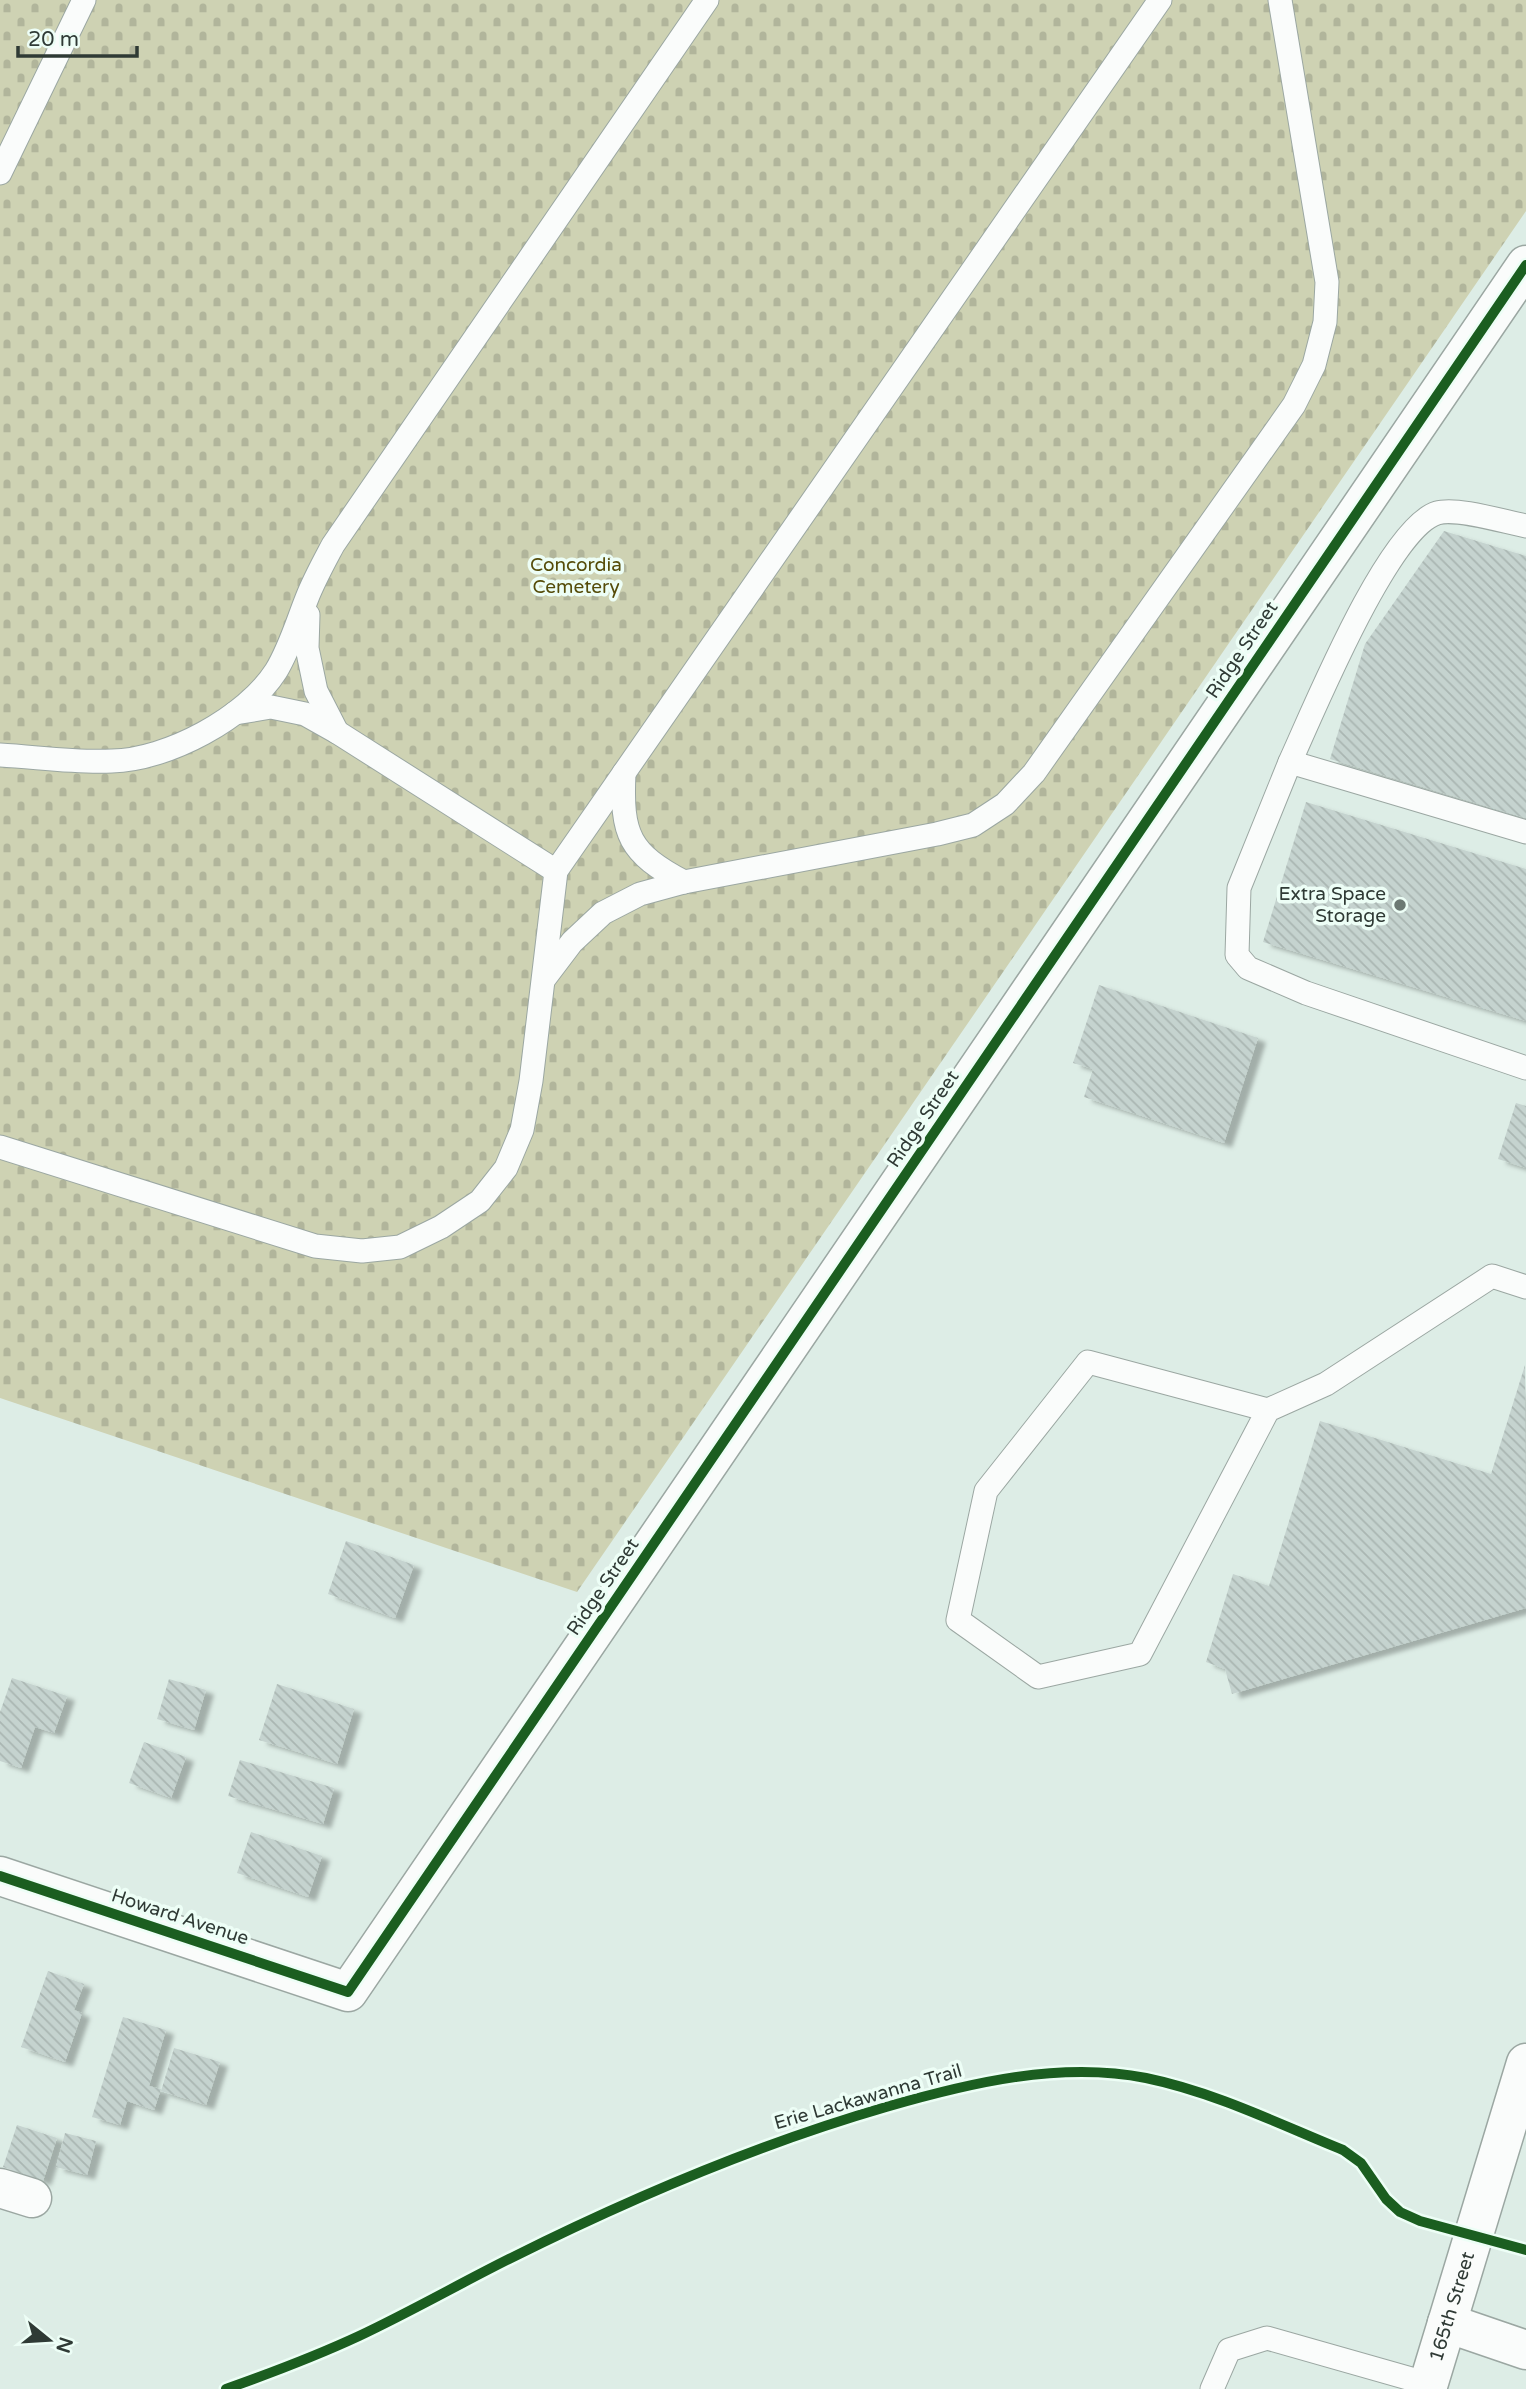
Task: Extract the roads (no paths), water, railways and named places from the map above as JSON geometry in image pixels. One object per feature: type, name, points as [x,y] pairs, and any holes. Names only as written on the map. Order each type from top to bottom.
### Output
[{"type":"street","name":"Ridge Street","points":[[348,1992],[1526,265]]},
{"type":"street","name":"Howard Avenue","points":[[0,1876],[348,1992]]},
{"type":"street","name":"165th Street","points":[[1428,2386],[1526,2063]]},
{"type":"street","points":[[1447,2323],[1526,2350]]},
{"type":"lane","points":[[0,173],[84,0]]},
{"type":"lane","points":[[0,755],[113,762],[151,756],[195,738],[235,713],[275,673],[333,545],[707,0]]},
{"type":"lane","points":[[0,1147],[315,1246],[362,1251],[400,1247],[440,1227],[480,1201],[506,1168],[522,1130],[531,1082],[556,871],[1160,0]]},
{"type":"lane","points":[[544,979],[572,942],[603,914],[640,894],[684,882],[973,825],[1005,804],[1034,773],[1294,405],[1314,365],[1325,322],[1327,282],[1280,0]]},
{"type":"lane","points":[[1526,526],[1453,511],[1435,513],[1408,535],[1360,610],[1290,762],[1239,888],[1237,955],[1248,968],[1306,993],[1526,1068]]},
{"type":"lane","points":[[308,596],[307,648],[316,691],[337,732]]},
{"type":"lane","points":[[235,713],[271,707],[304,714],[337,732],[556,871]]},
{"type":"lane","points":[[1290,762],[1526,832]]},
{"type":"lane","points":[[624,773],[622,800],[628,831],[639,852],[657,868],[684,882]]},
{"type":"lane","points":[[1268,1410],[1088,1362],[986,1491],[958,1620],[1038,1676],[1140,1654],[1268,1410],[1326,1384],[1492,1276],[1526,1287]]},
{"type":"lane","points":[[1212,2389],[1229,2350],[1267,2338],[1428,2386]]},
{"type":"place","name":"Extra Space Storage","points":[[1400,905]]},
{"type":"park label","name":"Concordia Cemetery","points":[[576,576]]}]
